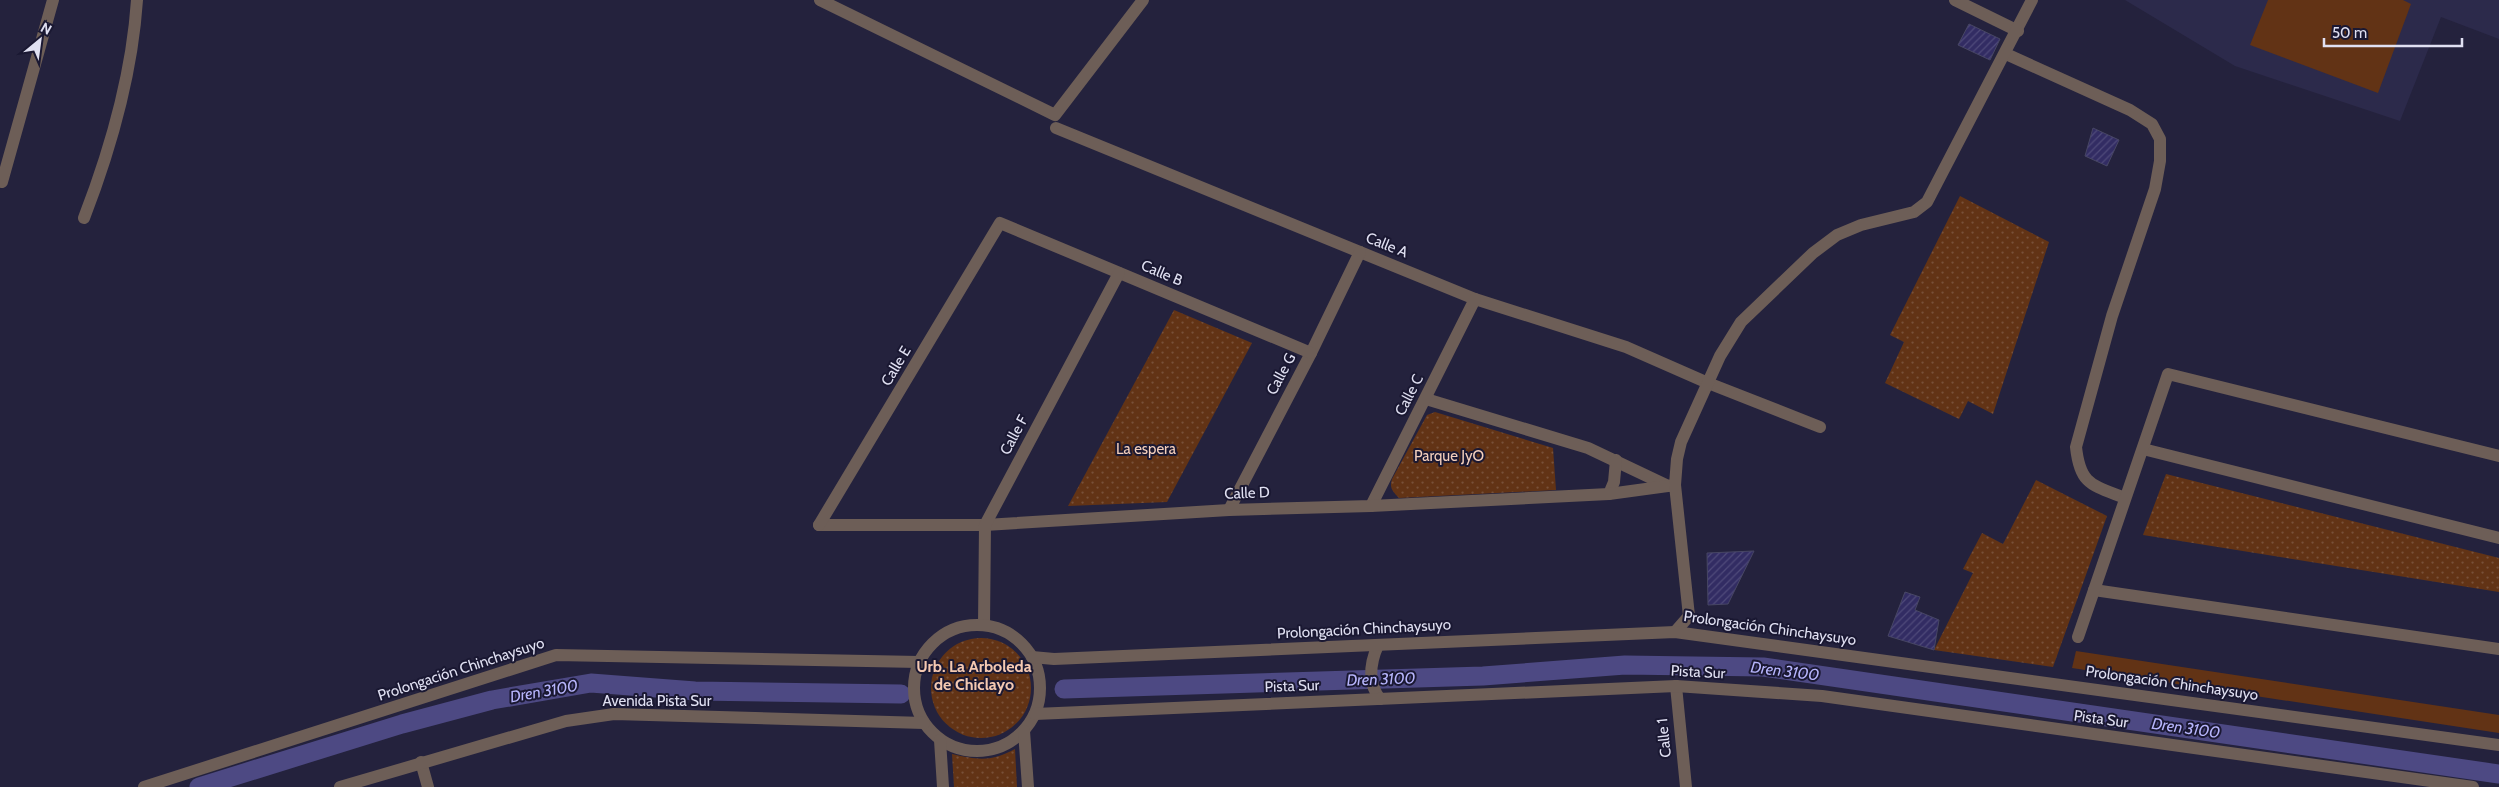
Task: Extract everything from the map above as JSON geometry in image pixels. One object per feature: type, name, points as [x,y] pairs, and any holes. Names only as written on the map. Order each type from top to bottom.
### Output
[{"type":"street","points":[[0,182],[2,182],[53,0]]},
{"type":"street","points":[[84,218],[116,124],[133,41],[137,0]]},
{"type":"street","points":[[820,0],[1055,115],[1143,0]]},
{"type":"street","points":[[1955,0],[2018,31]]},
{"type":"street","points":[[1675,632],[1689,616],[1671,485],[1681,442],[1720,356],[1741,322],[1813,253],[1845,232],[1861,225],[1914,212],[1928,202],[2018,31],[2032,0]]},
{"type":"street","points":[[2006,54],[2130,110],[2152,124],[2160,140],[2160,161],[2155,189],[2112,316],[2076,447],[2078,468],[2091,484],[2125,498]]},
{"type":"street","name":"Calle A","points":[[1056,128],[1475,298],[1626,347],[1708,383],[1820,427]]},
{"type":"street","name":"Calle B","points":[[1000,223],[1311,353]]},
{"type":"street","name":"Calle E","points":[[819,525],[1000,223]]},
{"type":"street","name":"Calle G","points":[[1229,510],[1311,353],[1360,252]]},
{"type":"street","name":"Calle F","points":[[984,625],[985,525],[1119,272]]},
{"type":"street","name":"Calle C","points":[[1370,506],[1426,399],[1475,298]]},
{"type":"street","points":[[2078,637],[2168,374],[2499,456]]},
{"type":"street","points":[[1426,399],[1588,448],[1671,485]]},
{"type":"street","points":[[2143,449],[2499,538]]},
{"type":"street","points":[[1609,494],[1614,482],[1616,460]]},
{"type":"street","name":"Calle D","points":[[819,525],[985,525],[1229,510],[1370,506],[1609,494],[1671,485]]},
{"type":"street","points":[[2094,590],[2499,649]]},
{"type":"street","points":[[984,625],[1003,630],[1019,641],[1032,657],[1039,675],[1040,695],[1035,714],[1024,731],[1010,742],[993,750],[974,751],[956,748],[940,740],[924,723],[916,704],[914,682],[919,662],[930,645],[945,633],[964,626],[984,625]]},
{"type":"street","name":"Prolongación Chinchaysuyo","points":[[1032,657],[1054,659],[1375,650],[1675,632],[2499,745]]},
{"type":"street","points":[[1375,650],[1371,680],[1377,695]]},
{"type":"street","name":"Prolongación Chinchaysuyo","points":[[144,787],[556,655],[919,662]]},
{"type":"street","name":"Pista Sur","points":[[1035,714],[1377,695],[1676,686],[1822,696],[2408,783],[2473,787]]},
{"type":"street","name":"Calle 1","points":[[1676,686],[1686,787]]},
{"type":"street","name":"Avenida Pista Sur","points":[[340,787],[566,721],[614,714],[924,723]]},
{"type":"street","points":[[1024,731],[1028,787]]},
{"type":"street","points":[[940,740],[943,787]]},
{"type":"street","points":[[421,762],[428,787]]},
{"type":"shaded area","points":[[2125,0],[2499,0],[2499,39],[2441,17],[2400,121],[2235,66]]},
{"type":"green space","points":[[2268,0],[2403,0],[2411,4],[2378,93],[2250,45]]},
{"type":"green space","points":[[1960,196],[2049,242],[1993,414],[1968,401],[1959,419],[1885,383],[1904,342],[1890,335]]},
{"type":"green space","name":"La espera","points":[[1174,310],[1252,343],[1167,502],[1068,506]]},
{"type":"green space","name":"Parque JyO","points":[[1435,412],[1553,448],[1556,490],[1399,498],[1392,490],[1392,479],[1427,415]]},
{"type":"green space","points":[[2166,474],[2499,558],[2499,592],[2143,535]]},
{"type":"green space","points":[[2036,480],[2107,516],[2053,667],[1934,650],[1973,573],[1963,569],[1982,533],[2003,544]]},
{"type":"green space","points":[[981,638],[1000,642],[1017,652],[1027,669],[1031,688],[1027,707],[1017,724],[1000,734],[981,738],[962,734],[945,724],[935,707],[931,688],[935,669],[945,652],[962,642]]},
{"type":"green space","points":[[2076,651],[2499,715],[2499,733],[2072,668]]},
{"type":"green space","points":[[1015,749],[1017,787],[954,787],[952,754],[984,759]]},
{"type":"building","points":[[1969,24],[2000,39],[1990,60],[1958,45]]},
{"type":"building","points":[[2093,128],[2119,140],[2107,166],[2085,156]]},
{"type":"building","points":[[1754,551],[1728,604],[1708,605],[1707,553]]},
{"type":"building","points":[[1905,592],[1920,597],[1915,610],[1939,620],[1934,650],[1888,636]]},
{"type":"waterway","name":"Dren 3100","points":[[1064,689],[1483,676],[1625,665],[1763,667],[2499,774]]},
{"type":"waterway","name":"Dren 3100","points":[[199,787],[402,724],[492,700],[591,683],[695,691],[901,694]]},
{"type":"district","name":"Urb. La Arboleda de Chiclayo","points":[[974,675]]}]
